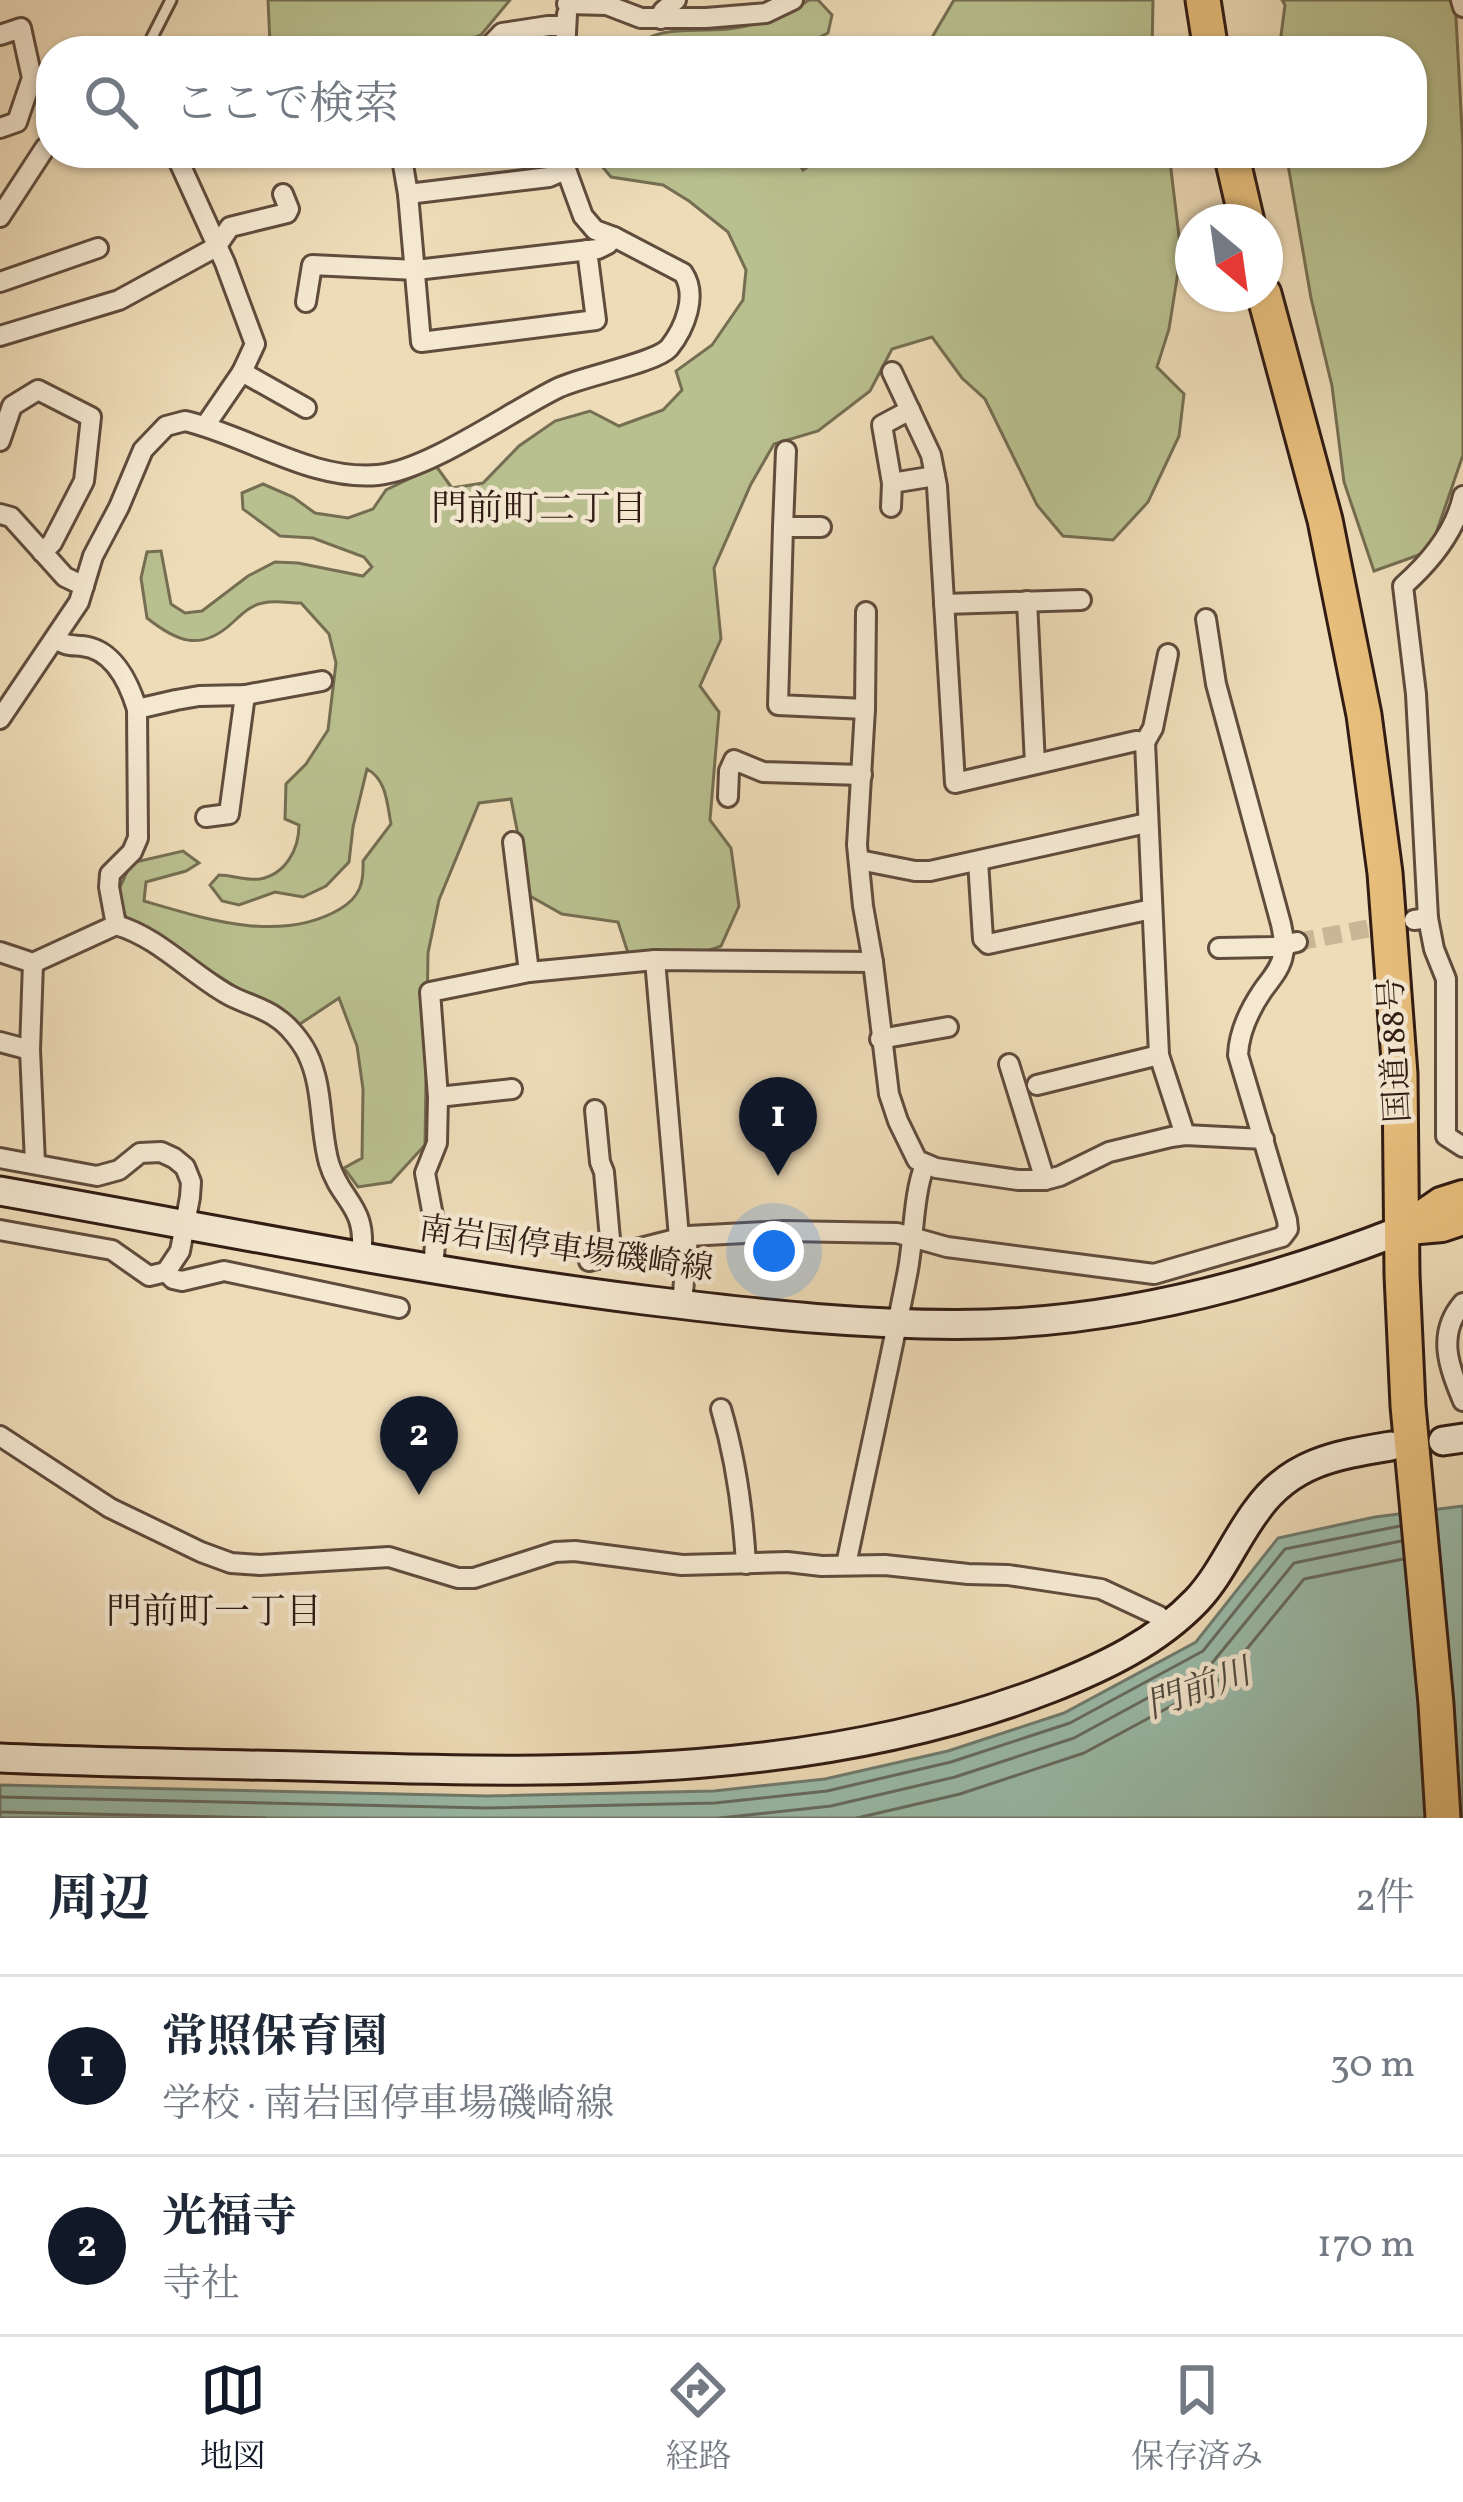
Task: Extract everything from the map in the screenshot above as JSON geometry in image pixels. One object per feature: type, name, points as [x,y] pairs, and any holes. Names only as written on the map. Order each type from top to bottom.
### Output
[{"type":"highway","points":[[1203,0],[1209,36]]},
{"type":"highway","points":[[1234,168],[1243,204]]},
{"type":"highway","name":"国道188号","points":[[1269,312],[1325,520],[1364,715],[1385,873],[1397,1002],[1408,1406],[1443,1818]]},
{"type":"main road","points":[[1402,1230],[1441,1203],[1463,1196]]},
{"type":"main road","points":[[1402,1230],[1463,1220]]},
{"type":"street","points":[[661,19],[676,0]]},
{"type":"street","points":[[566,36],[568,2],[607,4],[641,18],[661,19],[766,13],[793,0]]},
{"type":"street","points":[[499,36],[566,26]]},
{"type":"street","points":[[0,35],[21,28],[32,78],[17,122],[0,128]]},
{"type":"street","points":[[0,217],[36,161]]},
{"type":"street","points":[[182,168],[255,344],[206,426]]},
{"type":"street","points":[[404,168],[422,342],[596,320],[587,250]]},
{"type":"street","points":[[408,194],[549,177],[557,168]]},
{"type":"street","points":[[0,719],[7,696],[79,602],[93,556],[143,449],[166,426],[185,422],[206,426],[340,475],[380,475],[405,469],[585,376],[656,357],[668,349],[685,318],[692,295],[689,282],[683,273],[595,230],[584,216],[564,168]]},
{"type":"street","points":[[0,336],[119,300],[216,247],[230,227],[287,213],[283,194]]},
{"type":"street","points":[[307,302],[312,265],[416,270],[587,250],[608,244],[614,237]]},
{"type":"street","points":[[0,282],[98,248]]},
{"type":"street","points":[[892,371],[932,455],[955,783],[1145,742]]},
{"type":"street","points":[[242,372],[306,408]]},
{"type":"street","points":[[0,441],[6,401],[38,390],[91,417],[84,481],[52,543],[42,552]]},
{"type":"street","points":[[891,507],[892,483],[881,425],[910,410]]},
{"type":"street","points":[[786,451],[778,705],[865,709]]},
{"type":"street","points":[[892,483],[935,476]]},
{"type":"street","points":[[1463,496],[1449,533],[1427,565],[1403,586],[1415,694],[1421,919],[1446,979],[1446,1136],[1463,1148]]},
{"type":"street","points":[[0,514],[11,517],[65,577],[84,586]]},
{"type":"street","points":[[783,527],[821,527]]},
{"type":"street","points":[[944,604],[1081,600]]},
{"type":"street","points":[[1027,602],[1035,764]]},
{"type":"street","points":[[866,612],[859,860],[863,906],[889,1094],[917,1160],[1018,1180],[1045,1180],[1109,1152],[1185,1135],[1264,1139]]},
{"type":"street","points":[[1206,619],[1216,684],[1281,924],[1291,944]]},
{"type":"street","points":[[55,639],[68,647],[86,646],[109,659],[120,669],[137,710],[138,838],[132,852],[110,874],[116,925]]},
{"type":"street","points":[[1168,654],[1153,728],[1145,742],[1159,1055],[1185,1135]]},
{"type":"street","points":[[137,710],[199,696],[245,695],[322,681]]},
{"type":"street","points":[[206,817],[229,814],[245,695]]},
{"type":"street","points":[[728,797],[734,760],[763,772],[862,775]]},
{"type":"street","points":[[859,860],[915,872],[1148,823]]},
{"type":"street","points":[[513,842],[529,972]]},
{"type":"street","points":[[978,861],[983,939],[988,944],[1152,909]]},
{"type":"street","points":[[0,952],[32,963],[116,925],[150,941],[231,997],[277,1017],[299,1040],[315,1075],[330,1165],[356,1208],[364,1237],[361,1257]]},
{"type":"street","points":[[1219,948],[1291,944]]},
{"type":"street","points":[[589,1261],[683,1237],[871,1232],[897,1233],[947,1247],[1154,1274],[1282,1237],[1287,1220],[1244,1081],[1238,1042],[1291,944]]},
{"type":"street","points":[[433,1269],[436,1232],[425,1173],[437,1142],[430,992],[529,972],[655,960],[873,962]]},
{"type":"street","points":[[655,960],[683,1237],[682,1304]]},
{"type":"street","points":[[32,963],[35,1163]]},
{"type":"street","points":[[880,1039],[948,1028]]},
{"type":"street","points":[[0,1042],[31,1050]]},
{"type":"street","points":[[1037,1085],[1159,1055]]},
{"type":"street","points":[[1009,1064],[1045,1180]]},
{"type":"street","points":[[438,1097],[512,1089]]},
{"type":"street","points":[[595,1110],[615,1252]]},
{"type":"street","points":[[0,1158],[97,1176],[118,1170],[140,1153],[160,1152],[184,1167],[190,1182],[180,1251],[166,1271],[149,1276],[112,1250],[0,1230]]},
{"type":"street","points":[[846,1565],[898,1324],[925,1165]]},
{"type":"street","name":"南岩国停車場磯崎線","points":[[0,1191],[433,1269],[682,1304],[898,1324],[1050,1319],[1174,1300],[1263,1278],[1402,1230]]},
{"type":"street","points":[[166,1271],[182,1281],[224,1271],[399,1308]]},
{"type":"street","points":[[1463,1303],[1452,1316],[1446,1345],[1463,1401]]},
{"type":"street","points":[[721,1409],[741,1503],[746,1564]]},
{"type":"street","points":[[0,1436],[110,1508],[230,1563],[388,1557],[458,1578],[575,1551],[682,1565],[886,1565],[1101,1589],[1160,1616],[1169,1626]]},
{"type":"street","points":[[0,1758],[446,1770],[616,1769],[785,1756],[910,1732],[1050,1688],[1144,1645],[1216,1578],[1258,1508],[1291,1476],[1320,1460],[1391,1446]]},
{"type":"lane","points":[[153,36],[171,0]]},
{"type":"green space","points":[[268,0],[510,0],[478,36],[270,36]]},
{"type":"green space","points":[[818,0],[832,15],[828,33],[652,36],[728,29]]},
{"type":"green space","points":[[954,0],[1153,0],[1152,36],[933,36]]},
{"type":"green space","points":[[1282,0],[1455,0],[1463,148],[1463,455],[1430,551],[1374,571],[1344,482],[1332,386],[1289,168],[1427,168],[1427,36],[1281,36]]},
{"type":"green space","points":[[604,168],[1171,168],[1175,291],[1157,367],[1184,394],[1179,436],[1148,502],[1113,540],[1063,536],[1037,505],[985,399],[962,378],[932,337],[892,349],[870,391],[818,431],[774,444],[714,568],[721,639],[700,686],[719,712],[710,820],[731,848],[739,906],[721,946],[691,957],[630,959],[618,922],[562,914],[530,896],[511,799],[479,803],[439,900],[428,953],[425,1145],[391,1182],[358,1187],[344,1168],[362,1158],[363,1089],[357,1046],[339,998],[297,1026],[131,926],[119,904],[119,889],[131,863],[183,851],[199,863],[146,882],[144,901],[243,925],[293,925],[317,919],[340,909],[356,894],[363,861],[391,824],[387,801],[382,786],[367,769],[349,862],[326,886],[303,897],[275,892],[239,905],[222,901],[210,885],[219,875],[269,876],[294,851],[299,825],[285,819],[286,784],[328,730],[336,663],[329,634],[301,603],[258,604],[209,638],[188,640],[168,633],[147,618],[141,578],[147,552],[161,551],[171,604],[185,613],[202,611],[275,562],[363,576],[372,567],[364,557],[313,538],[280,536],[243,509],[242,493],[263,484],[315,513],[348,518],[373,509],[386,490],[436,466],[452,488],[483,483],[519,446],[555,421],[590,411],[619,426],[663,410],[682,390],[676,371],[712,345],[743,300],[746,270],[728,232],[663,185],[611,177]]},
{"type":"water","name":"門前川","points":[[1463,1506],[1463,1818],[0,1818],[0,1785],[487,1796],[714,1791],[825,1779],[948,1751],[1064,1713],[1196,1642],[1278,1538],[1375,1517]]},
{"type":"tunnel","points":[[1297,942],[1397,923]]},
{"type":"place","name":"常照保育園","points":[[778,1176]]},
{"type":"place","name":"光福寺","points":[[419,1495]]},
{"type":"district","name":"門前町二丁目","points":[[539,511]]},
{"type":"district","name":"門前町一丁目","points":[[214,1614]]}]
